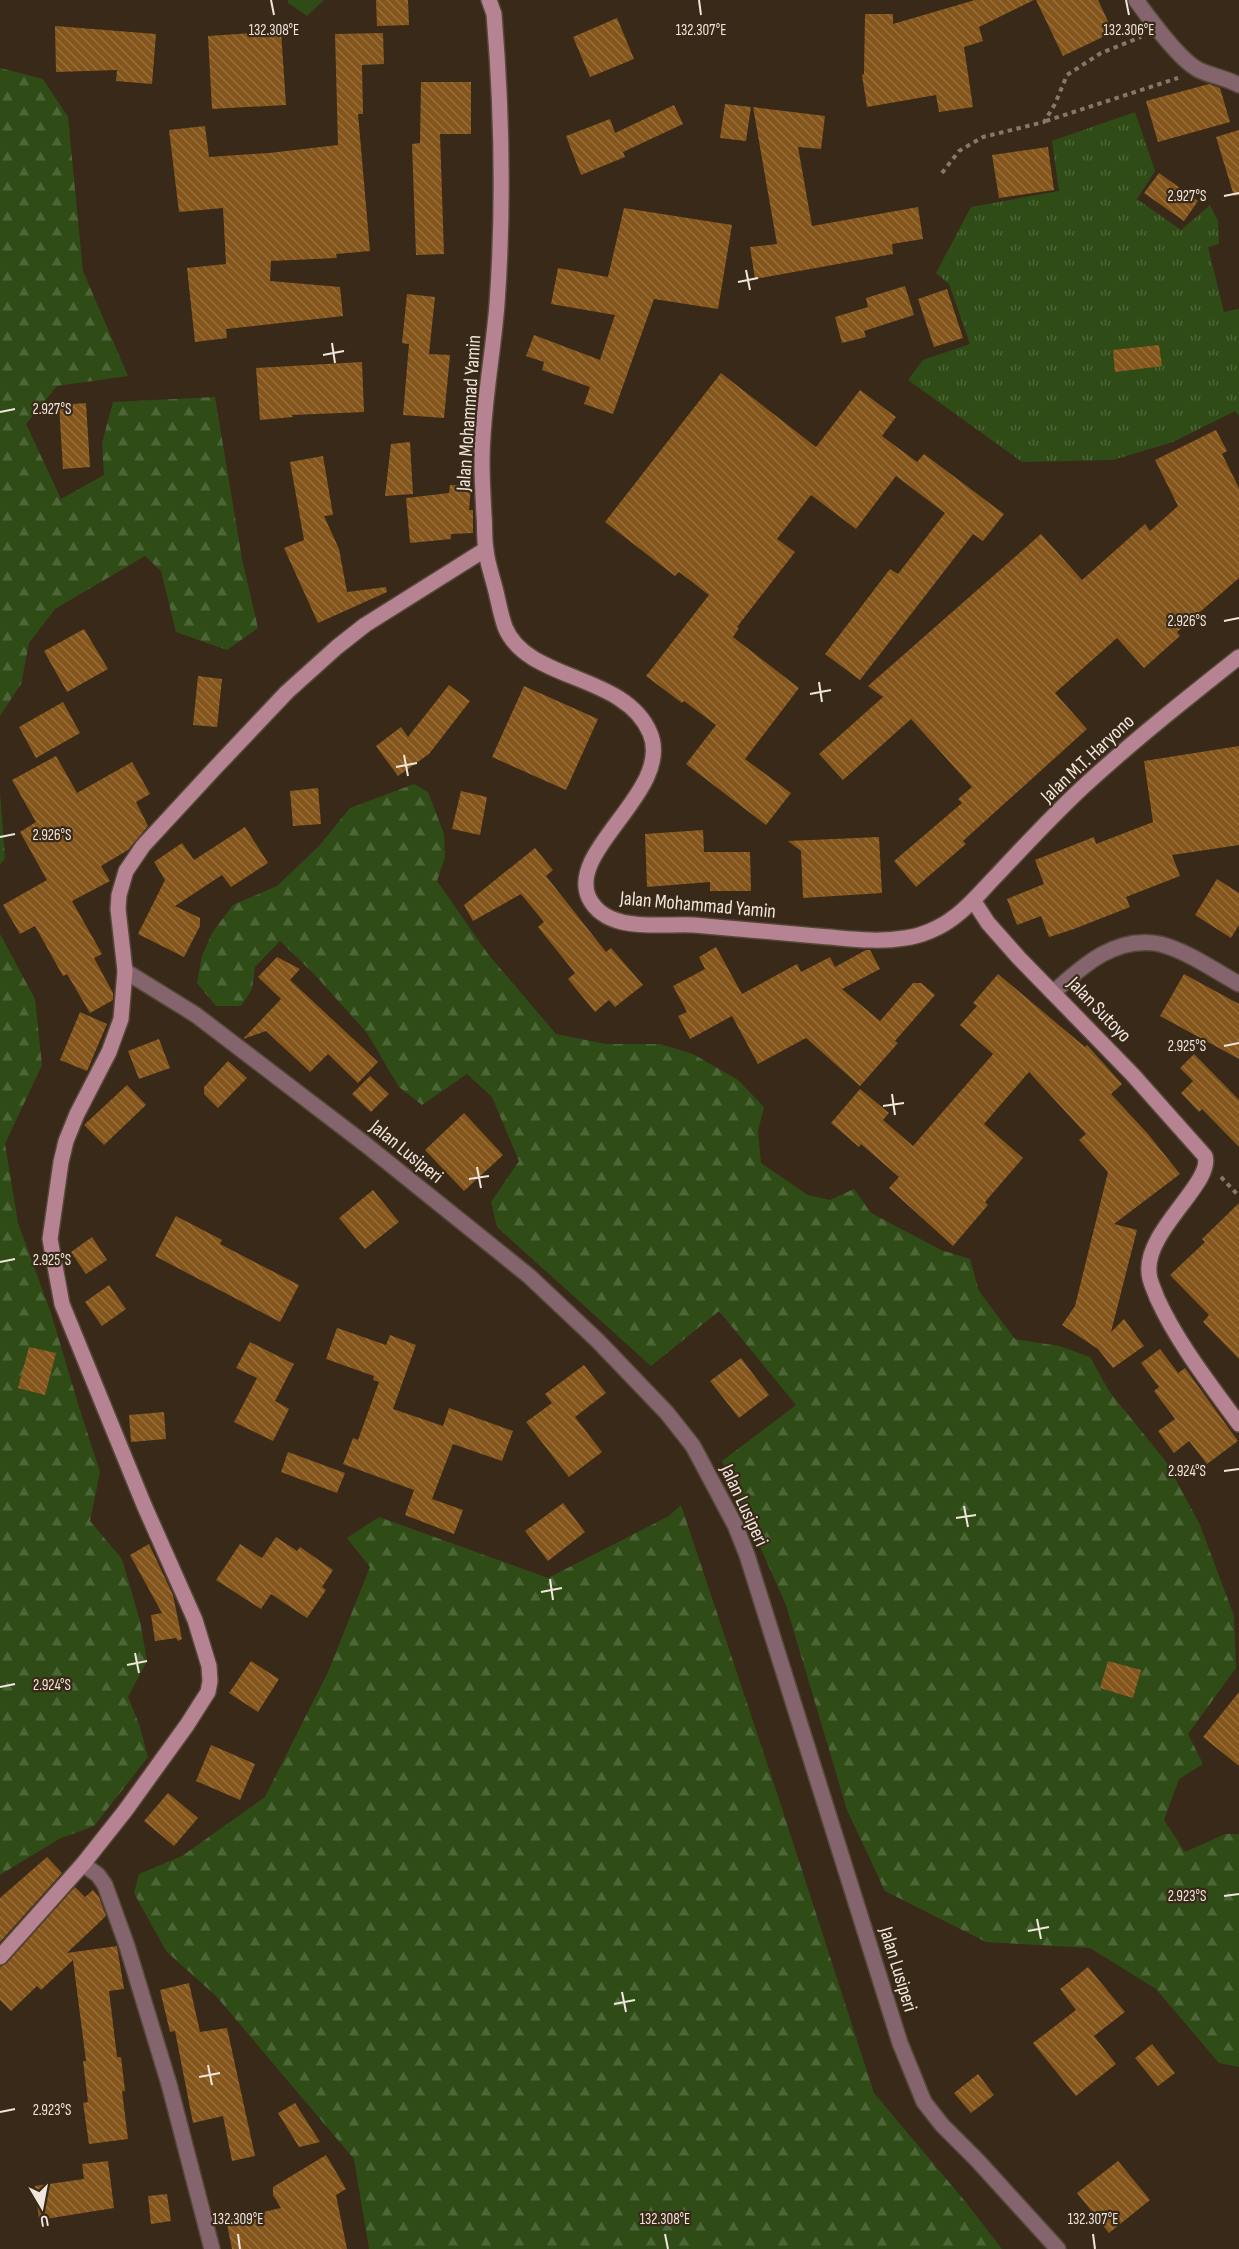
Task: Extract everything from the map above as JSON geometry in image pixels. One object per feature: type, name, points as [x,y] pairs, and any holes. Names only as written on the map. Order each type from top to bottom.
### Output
[{"type":"main road","name":"Jalan Mohammad Yamin","points":[[489,0],[494,14],[502,129],[497,306],[482,460],[486,549],[504,625],[513,642],[546,664],[623,699],[639,714],[650,733],[654,749],[647,779],[609,832],[586,874],[587,894],[603,914],[613,920],[870,940],[907,938],[934,929],[954,918],[973,900]]},
{"type":"main road","points":[[0,1957],[83,1864],[125,1811],[187,1725],[208,1692],[210,1681],[209,1666],[195,1620],[144,1505],[62,1304],[50,1239],[59,1171],[66,1141],[109,1052],[121,1019],[124,971],[119,929],[119,895],[126,871],[142,846],[287,692],[337,647],[365,625],[486,549]]},
{"type":"main road","name":"Jalan M.T. Haryono","points":[[973,900],[1082,788],[1150,728],[1239,657]]},
{"type":"main road","name":"Jalan Sutoyo","points":[[973,900],[988,923],[1019,958],[1133,1075],[1205,1156],[1207,1166],[1201,1179],[1168,1221],[1156,1241],[1149,1263],[1149,1274],[1162,1310],[1176,1335],[1239,1424]]},
{"type":"street","points":[[1136,0],[1158,31],[1198,70],[1225,77],[1239,85]]},
{"type":"street","points":[[1054,992],[1076,972],[1110,949],[1141,943],[1160,944],[1178,951],[1239,984]]},
{"type":"street","name":"Jalan Lusiperi","points":[[124,971],[196,1015],[347,1130],[529,1276],[598,1341],[667,1413],[693,1446],[735,1525],[747,1555],[900,2043],[924,2102],[942,2125],[1058,2249]]},
{"type":"street","points":[[83,1864],[98,1875],[105,1885],[127,1946],[169,2084],[212,2249]]},
{"type":"path","points":[[1044,122],[1055,104],[1067,75],[1101,53],[1158,31]]},
{"type":"path","points":[[942,173],[959,151],[983,137],[1044,122],[1166,83],[1198,70]]},
{"type":"green space","points":[[288,0],[324,0],[307,16],[288,3]]},
{"type":"green space","points":[[0,68],[43,79],[68,117],[83,271],[128,376],[57,386],[26,424],[61,499],[104,475],[102,443],[113,402],[215,397],[242,559],[258,628],[227,650],[176,632],[161,571],[145,556],[55,609],[29,643],[21,684],[0,716]]},
{"type":"green space","points":[[1135,112],[1155,171],[1137,199],[1181,230],[1210,205],[1218,221],[1219,244],[1208,247],[1224,312],[1239,309],[1239,416],[1235,411],[1173,442],[1113,460],[1022,462],[908,380],[923,360],[970,344],[949,284],[936,273],[971,207],[1059,191],[1052,141]]},
{"type":"green space","points":[[414,784],[428,792],[444,834],[445,857],[437,881],[488,954],[556,1034],[606,1044],[660,1044],[693,1054],[738,1080],[764,1107],[758,1131],[761,1163],[808,1195],[830,1200],[854,1189],[871,1213],[941,1250],[970,1259],[979,1291],[1015,1339],[1059,1346],[1090,1357],[1109,1391],[1167,1463],[1200,1525],[1234,1616],[1236,1668],[1188,1734],[1203,1764],[1179,1779],[1164,1820],[1185,1852],[1225,1834],[1239,1834],[1239,2067],[1219,2063],[1156,1989],[1090,1948],[986,1942],[885,1891],[847,1810],[786,1605],[722,1461],[796,1405],[719,1311],[651,1366],[497,1227],[491,1202],[519,1161],[492,1097],[467,1074],[422,1105],[399,1087],[367,1033],[315,975],[280,941],[255,967],[252,989],[241,1006],[216,1006],[197,983],[202,956],[212,933],[233,905],[277,886],[319,846],[350,808]]},
{"type":"green space","points":[[0,792],[5,858],[0,865]]},
{"type":"green space","points":[[0,934],[35,999],[42,1065],[5,1144],[18,1223],[51,1313],[100,1472],[90,1521],[122,1559],[140,1621],[147,1661],[128,1697],[139,1724],[148,1757],[94,1826],[59,1839],[0,1875]]},
{"type":"green space","points":[[681,1505],[874,2093],[1002,2249],[369,2249],[354,2159],[216,1996],[166,1951],[134,1893],[139,1874],[182,1856],[265,1797],[328,1672],[370,1567],[347,1538],[379,1517],[548,1578],[669,1516]]},
{"type":"building","points":[[376,0],[408,0],[409,25],[377,26]]},
{"type":"building","points":[[975,0],[1034,0],[979,27],[983,41],[964,47],[973,107],[939,112],[936,95],[867,107],[862,75],[864,74],[865,14],[893,14],[893,24]]},
{"type":"building","points":[[1036,0],[1098,0],[1113,32],[1063,56]]},
{"type":"building","points":[[617,18],[634,59],[590,77],[573,37]]},
{"type":"building","points":[[55,26],[156,34],[152,84],[116,81],[117,70],[56,72]]},
{"type":"building","points":[[281,31],[286,105],[212,109],[208,36]]},
{"type":"building","points":[[383,33],[384,64],[362,65],[363,114],[358,114],[370,251],[336,254],[337,258],[271,261],[270,281],[340,287],[343,316],[226,329],[227,338],[195,342],[187,268],[226,264],[223,208],[179,212],[169,130],[205,126],[209,157],[338,145],[335,34]]},
{"type":"building","points":[[421,82],[471,82],[471,134],[440,134],[444,254],[416,255],[412,144],[420,143]]},
{"type":"building","points":[[1209,84],[1220,88],[1230,122],[1158,142],[1146,101]]},
{"type":"building","points":[[725,104],[751,107],[746,141],[720,138]]},
{"type":"building","points":[[674,105],[683,124],[623,152],[625,157],[581,175],[566,136],[610,119],[615,133]]},
{"type":"building","points":[[753,107],[825,116],[821,149],[798,147],[812,226],[918,207],[923,239],[892,244],[893,254],[755,279],[750,247],[777,244]]},
{"type":"building","points":[[1239,130],[1239,195],[1234,196],[1216,137]]},
{"type":"building","points":[[1048,147],[1054,190],[999,198],[992,155]]},
{"type":"building","points":[[1159,173],[1198,201],[1184,221],[1144,193]]},
{"type":"building","points":[[624,208],[732,225],[718,309],[654,299],[613,414],[584,404],[590,387],[542,370],[544,362],[526,356],[534,335],[600,360],[615,315],[551,304],[558,268],[608,277]]},
{"type":"building","points":[[905,286],[914,315],[864,331],[866,337],[842,343],[835,317],[868,307],[866,298]]},
{"type":"building","points":[[947,289],[963,338],[934,347],[918,299]]},
{"type":"building","points":[[407,294],[435,297],[429,354],[450,355],[444,418],[403,415],[409,344],[402,343]]},
{"type":"building","points":[[1159,345],[1162,366],[1115,372],[1113,350]]},
{"type":"building","points":[[362,362],[364,412],[292,415],[293,417],[260,420],[256,368]]},
{"type":"building","points":[[721,373],[816,447],[860,390],[896,417],[882,436],[917,462],[924,454],[1004,514],[983,541],[973,534],[860,680],[825,654],[890,569],[898,574],[945,513],[896,476],[856,529],[811,495],[777,539],[795,552],[737,627],[739,628],[733,637],[799,688],[745,759],[791,793],[766,825],[686,764],[716,725],[646,676],[709,595],[679,572],[675,576],[605,522]]},
{"type":"building","points":[[86,403],[90,467],[63,469],[59,405]]},
{"type":"building","points":[[1216,430],[1227,451],[1222,454],[1239,488],[1239,578],[1177,632],[1180,636],[1144,668],[1117,638],[1055,693],[1087,729],[963,841],[966,844],[916,887],[894,861],[962,803],[958,799],[972,787],[911,719],[843,780],[819,754],[883,697],[868,686],[1041,534],[1082,580],[1145,524],[1150,531],[1178,506],[1155,460]]},
{"type":"building","points":[[410,442],[413,494],[385,496],[391,444]]},
{"type":"building","points":[[323,456],[333,515],[324,516],[339,549],[347,592],[386,587],[387,592],[318,623],[284,548],[304,540],[290,462]]},
{"type":"building","points":[[450,485],[471,486],[469,510],[473,510],[473,533],[451,534],[451,539],[410,543],[406,498],[449,493]]},
{"type":"building","points":[[84,629],[108,669],[67,692],[44,651]]},
{"type":"building","points":[[198,676],[222,679],[217,727],[193,725]]},
{"type":"building","points":[[449,685],[470,701],[429,754],[398,776],[376,746],[401,727],[408,737]]},
{"type":"building","points":[[524,686],[598,719],[566,790],[492,757]]},
{"type":"building","points":[[63,702],[80,733],[36,758],[19,727]]},
{"type":"building","points":[[1239,746],[1239,845],[1172,855],[1180,876],[1126,897],[1130,907],[1074,929],[1049,937],[1041,916],[1017,925],[1007,899],[1044,884],[1035,860],[1094,837],[1096,844],[1153,822],[1144,761]]},
{"type":"building","points":[[56,756],[77,793],[132,762],[150,794],[136,802],[148,826],[128,850],[101,866],[110,881],[72,901],[102,954],[94,958],[113,993],[113,1000],[90,1013],[67,974],[63,976],[35,926],[20,934],[3,905],[47,880],[20,832],[36,822],[12,780]]},
{"type":"building","points":[[318,788],[321,824],[293,826],[290,791]]},
{"type":"building","points":[[461,791],[487,797],[480,835],[452,829]]},
{"type":"building","points":[[245,827],[268,863],[231,887],[222,875],[175,906],[200,918],[200,926],[184,957],[138,934],[165,880],[154,862],[182,843],[194,860]]},
{"type":"building","points":[[703,830],[704,852],[750,852],[751,891],[710,891],[710,882],[647,887],[645,834]]},
{"type":"building","points":[[879,837],[882,893],[803,898],[801,851],[788,841]]},
{"type":"building","points":[[535,848],[553,870],[546,876],[606,952],[611,948],[643,985],[615,1007],[609,1000],[595,1012],[568,979],[575,973],[538,927],[544,922],[521,894],[473,921],[464,905]]},
{"type":"building","points":[[1217,879],[1239,893],[1239,925],[1231,938],[1195,915]]},
{"type":"building","points":[[716,947],[742,994],[797,964],[801,972],[830,957],[835,967],[870,950],[880,969],[842,989],[880,1021],[913,983],[921,983],[935,995],[895,1041],[898,1043],[860,1086],[806,1038],[758,1064],[732,1016],[690,1039],[678,1016],[687,1012],[673,986],[705,969],[699,957]]},
{"type":"building","points":[[277,957],[300,969],[290,980],[378,1062],[358,1083],[328,1054],[310,1072],[266,1031],[243,1039],[281,999],[258,977]]},
{"type":"building","points":[[998,974],[1085,1047],[1087,1045],[1122,1084],[1111,1094],[1148,1134],[1180,1174],[1114,1224],[1137,1230],[1111,1332],[1124,1319],[1144,1346],[1113,1368],[1098,1349],[1062,1325],[1075,1306],[1108,1172],[1079,1140],[1086,1134],[1029,1072],[984,1124],[1023,1158],[985,1202],[988,1205],[953,1246],[889,1188],[899,1177],[861,1144],[859,1147],[831,1123],[860,1089],[889,1113],[883,1120],[913,1146],[993,1054],[960,1025],[977,1006],[973,1003]]},
{"type":"building","points":[[1184,974],[1239,1004],[1239,1059],[1160,1016]]},
{"type":"building","points":[[80,1012],[107,1024],[87,1071],[60,1060]]},
{"type":"building","points":[[159,1039],[170,1068],[139,1079],[128,1051]]},
{"type":"building","points":[[1194,1054],[1239,1100],[1239,1147],[1202,1109],[1199,1112],[1181,1093],[1193,1081],[1180,1068]]},
{"type":"building","points":[[228,1061],[247,1078],[218,1108],[204,1094],[204,1087]]},
{"type":"building","points":[[370,1076],[389,1094],[371,1112],[352,1094]]},
{"type":"building","points":[[127,1085],[146,1105],[104,1145],[84,1125]]},
{"type":"building","points":[[464,1113],[503,1155],[464,1191],[425,1150]]},
{"type":"building","points":[[373,1190],[399,1222],[365,1249],[339,1218]]},
{"type":"building","points":[[1239,1203],[1239,1359],[1203,1322],[1209,1315],[1170,1275],[1205,1242],[1202,1239]]},
{"type":"building","points":[[176,1216],[222,1240],[220,1244],[299,1285],[280,1322],[155,1256]]},
{"type":"building","points":[[92,1237],[107,1260],[86,1274],[71,1252]]},
{"type":"building","points":[[109,1285],[126,1309],[102,1326],[85,1302]]},
{"type":"building","points":[[337,1328],[386,1345],[390,1335],[416,1345],[393,1409],[443,1426],[449,1408],[513,1431],[502,1461],[453,1444],[432,1499],[463,1510],[454,1534],[405,1515],[414,1490],[343,1464],[353,1438],[358,1440],[379,1382],[373,1380],[374,1376],[326,1359]]},
{"type":"building","points":[[250,1342],[294,1364],[275,1401],[289,1409],[273,1441],[234,1422],[257,1378],[236,1368]]},
{"type":"building","points":[[29,1347],[56,1353],[45,1395],[18,1388]]},
{"type":"building","points":[[1160,1349],[1178,1373],[1185,1368],[1238,1441],[1207,1464],[1189,1441],[1174,1453],[1158,1431],[1175,1419],[1154,1391],[1159,1387],[1141,1363]]},
{"type":"building","points":[[741,1358],[769,1395],[739,1418],[710,1381]]},
{"type":"building","points":[[584,1365],[606,1393],[575,1417],[602,1452],[569,1477],[526,1422],[552,1403],[545,1394]]},
{"type":"building","points":[[164,1412],[166,1439],[131,1442],[129,1415]]},
{"type":"building","points":[[288,1452],[345,1473],[337,1493],[281,1472]]},
{"type":"building","points":[[563,1503],[585,1532],[548,1561],[525,1531]]},
{"type":"building","points":[[276,1537],[297,1551],[300,1547],[333,1570],[322,1587],[326,1590],[307,1618],[271,1594],[261,1609],[216,1580],[240,1544],[262,1558]]},
{"type":"building","points":[[149,1544],[173,1595],[182,1639],[178,1641],[176,1638],[155,1641],[151,1615],[162,1613],[130,1555]]},
{"type":"building","points":[[251,1661],[279,1679],[258,1712],[229,1693]]},
{"type":"building","points":[[1108,1661],[1141,1670],[1133,1698],[1100,1688]]},
{"type":"building","points":[[1239,1692],[1239,1766],[1203,1737]]},
{"type":"building","points":[[211,1745],[255,1764],[240,1800],[196,1781]]},
{"type":"building","points":[[168,1793],[198,1818],[174,1846],[144,1821]]},
{"type":"building","points":[[47,1857],[62,1873],[0,1942],[0,1898]]},
{"type":"building","points":[[75,1887],[85,1897],[93,1890],[99,1897],[106,1916],[67,1953],[117,1946],[124,1989],[109,1991],[117,2057],[121,2057],[125,2091],[122,2091],[128,2139],[89,2144],[83,2103],[88,2102],[83,2061],[86,2061],[73,1960],[41,1990],[37,1986],[11,2011],[0,2000],[0,1967],[7,1963]]},
{"type":"building","points":[[1088,1967],[1125,2012],[1094,2036],[1116,2064],[1076,2096],[1033,2043],[1076,2010],[1060,1989]]},
{"type":"building","points":[[189,1983],[200,2032],[227,2028],[255,2156],[232,2161],[223,2116],[193,2123],[175,2031],[170,2032],[160,1990]]},
{"type":"building","points":[[1152,2044],[1175,2073],[1158,2086],[1135,2058]]},
{"type":"building","points":[[978,2074],[994,2095],[971,2113],[954,2093]]},
{"type":"building","points":[[295,2103],[320,2142],[299,2147],[278,2113]]},
{"type":"building","points":[[326,2155],[346,2189],[336,2195],[347,2249],[232,2249],[226,2220],[281,2208],[273,2195],[273,2187]]},
{"type":"building","points":[[108,2161],[114,2208],[39,2220],[35,2186],[84,2179],[82,2164]]},
{"type":"building","points":[[1118,2161],[1150,2200],[1109,2233],[1077,2193]]},
{"type":"building","points":[[167,2194],[171,2221],[151,2224],[148,2196]]}]
